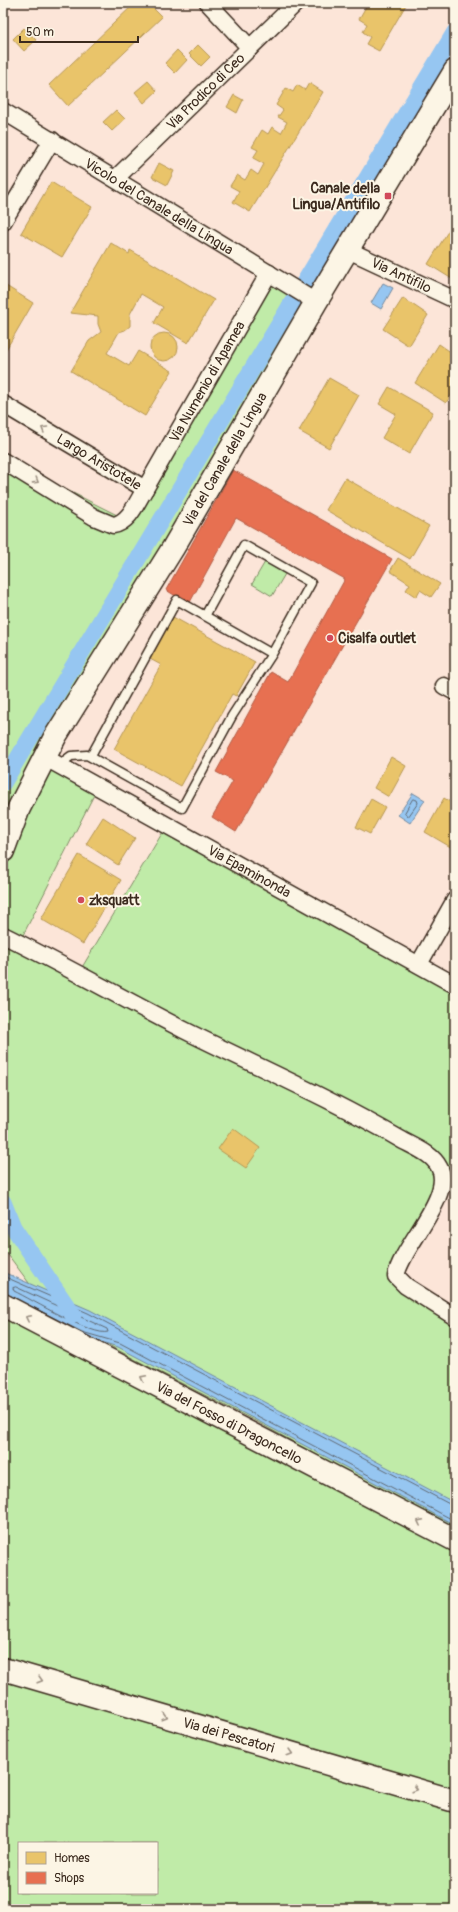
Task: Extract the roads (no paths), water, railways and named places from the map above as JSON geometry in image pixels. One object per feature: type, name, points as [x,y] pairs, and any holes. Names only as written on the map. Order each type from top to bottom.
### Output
[{"type":"street","points":[[208,3],[250,48]]},
{"type":"street","name":"Via Prodico di Ceo","points":[[115,179],[296,3]]},
{"type":"street","name":"Via del Canale della Lingua","points":[[3,851],[19,808],[52,761],[66,718],[176,542],[313,299],[348,250],[455,71]]},
{"type":"street","name":"Vicolo del Canale della Lingua","points":[[3,111],[313,299]]},
{"type":"street","points":[[3,222],[52,140]]},
{"type":"street","name":"Via Antifilo","points":[[348,250],[455,300]]},
{"type":"street","name":"Via Numenio di Apamea","points":[[145,489],[269,273]]},
{"type":"street","name":"Largo Aristotele","points":[[3,404],[145,489],[129,515],[122,522],[113,525],[94,517],[3,461]]},
{"type":"street","name":"Via Epaminonda","points":[[52,761],[455,985]]},
{"type":"street","points":[[419,964],[455,900]]},
{"type":"street","points":[[3,935],[184,1030],[378,1126],[432,1159],[440,1168],[442,1176],[438,1199],[407,1252],[396,1276],[406,1286],[455,1317]]},
{"type":"street","name":"Via del Fosso di Dragoncello","points":[[3,1305],[455,1540]]},
{"type":"street","name":"Via dei Pescatori","points":[[3,1669],[455,1801]]},
{"type":"lane","points":[[52,761],[80,754],[91,756],[182,808],[232,716],[272,654],[311,583],[244,545],[205,616]]},
{"type":"lane","points":[[91,756],[177,600],[272,654]]},
{"type":"water","points":[[383,283],[393,288],[381,309],[371,303]]},
{"type":"water","points":[[413,793],[425,800],[410,823],[398,815]]},
{"type":"water","points":[[3,1272],[90,1310],[455,1503],[455,1525],[118,1347],[81,1336],[3,1295]]},
{"type":"waterway","points":[[3,783],[455,32]]},
{"type":"waterway","points":[[3,1202],[13,1227],[73,1315]]},
{"type":"place","name":"Canale della Lingua/Antifilo","points":[[388,196]]},
{"type":"place","name":"Cisalfa outlet","points":[[330,638]]},
{"type":"place","name":"zksquatt","points":[[81,900]]}]
